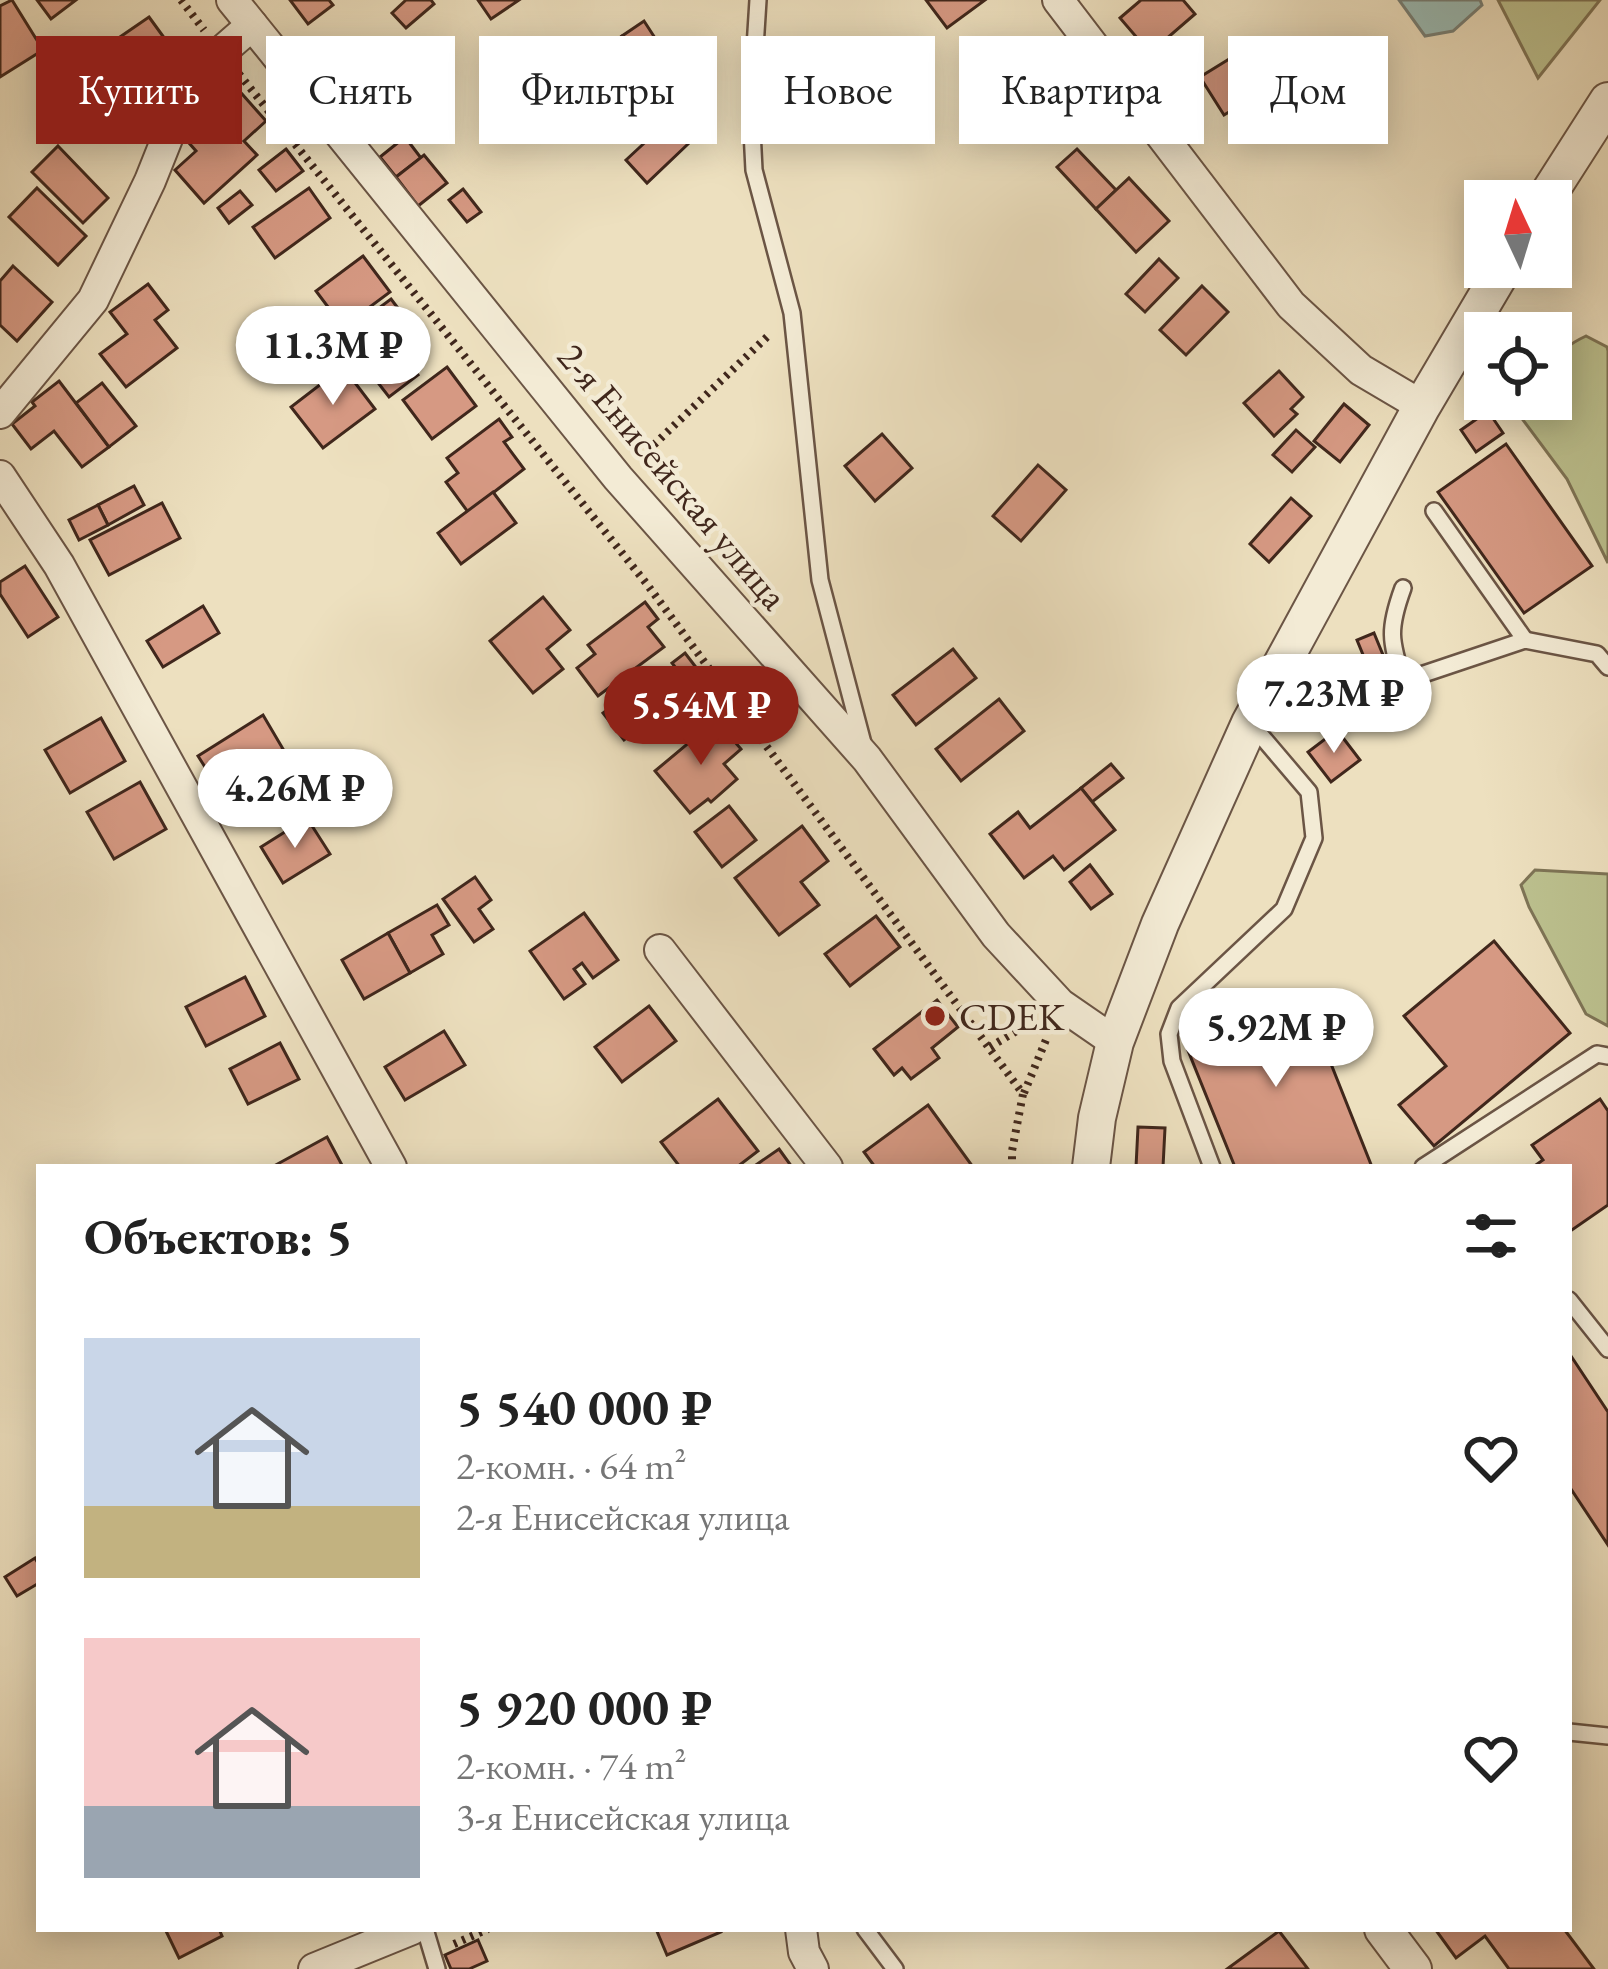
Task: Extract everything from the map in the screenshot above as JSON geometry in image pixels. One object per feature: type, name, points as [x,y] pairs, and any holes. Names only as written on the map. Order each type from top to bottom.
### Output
[{"type":"street","name":"2-я Енисейская улица","points":[[232,0],[618,478],[867,759],[996,935],[1060,1004],[1115,1042]]},
{"type":"street","points":[[1058,0],[1291,305],[1361,370],[1423,406]]},
{"type":"street","points":[[239,36],[252,25]]},
{"type":"street","points":[[1557,180],[1608,101]]},
{"type":"street","points":[[0,413],[93,300],[165,144]]},
{"type":"street","points":[[1091,1164],[1115,1042],[1160,924],[1250,723],[1492,288]]},
{"type":"street","points":[[0,476],[59,565],[389,1164]]},
{"type":"street","points":[[661,950],[824,1164]]},
{"type":"street","points":[[314,1969],[405,1932]]},
{"type":"street","points":[[801,1932],[813,1969]]},
{"type":"street","points":[[1385,1932],[1413,1969]]},
{"type":"lane","points":[[758,0],[754,170],[792,313],[820,580],[867,759]]},
{"type":"lane","points":[[1434,512],[1525,640]]},
{"type":"lane","points":[[1403,588],[1391,620],[1393,649],[1403,681]]},
{"type":"lane","points":[[1272,680],[1376,690],[1525,640],[1597,654],[1608,667]]},
{"type":"lane","points":[[1211,1164],[1172,1061],[1168,1034],[1179,1009],[1285,908],[1314,838],[1309,792],[1250,723]]},
{"type":"lane","points":[[1428,1164],[1598,1054],[1608,1056]]},
{"type":"lane","points":[[1572,1304],[1608,1349]]},
{"type":"lane","points":[[1572,1732],[1608,1736]]},
{"type":"lane","points":[[426,1932],[436,1969]]},
{"type":"lane","points":[[867,1932],[895,1969]]},
{"type":"path","points":[[181,0],[209,36]]},
{"type":"path","points":[[242,78],[646,584],[1023,1094]]},
{"type":"path","points":[[618,478],[792,313]]},
{"type":"path","points":[[989,1048],[1060,1004]]},
{"type":"path","points":[[1012,1164],[1023,1094],[1060,1004]]},
{"type":"green space","points":[[1498,0],[1600,0],[1538,78]]},
{"type":"green space","points":[[1586,336],[1608,351],[1608,563],[1567,479],[1523,420],[1572,420],[1572,344]]},
{"type":"green space","points":[[1535,870],[1608,874],[1608,1026],[1586,1014],[1529,907],[1521,885]]},
{"type":"water","points":[[1399,0],[1480,0],[1482,5],[1453,31],[1425,36]]},
{"type":"building","points":[[12,0],[36,39],[36,54],[0,77],[0,6]]},
{"type":"building","points":[[37,0],[76,0],[51,19]]},
{"type":"building","points":[[290,0],[329,0],[333,5],[308,24]]},
{"type":"building","points":[[406,0],[434,4],[406,28],[392,13]]},
{"type":"building","points":[[478,0],[519,0],[491,19]]},
{"type":"building","points":[[926,0],[985,0],[947,28]]},
{"type":"building","points":[[1141,0],[1183,0],[1195,14],[1170,36],[1135,36],[1120,18]]},
{"type":"building","points":[[149,17],[163,36],[121,36]]},
{"type":"building","points":[[644,21],[654,36],[622,36]]},
{"type":"building","points":[[1228,60],[1228,113],[1224,115],[1204,83],[1204,75]]},
{"type":"building","points":[[242,94],[266,121],[244,141],[257,155],[204,203],[175,170],[196,151],[190,144],[242,144]]},
{"type":"building","points":[[396,144],[410,144],[421,158],[396,177],[380,157]]},
{"type":"building","points":[[643,144],[688,144],[647,183],[626,160]]},
{"type":"building","points":[[58,146],[108,198],[83,223],[32,172]]},
{"type":"building","points":[[286,149],[303,171],[276,191],[259,170]]},
{"type":"building","points":[[1077,149],[1116,190],[1096,209],[1057,167]]},
{"type":"building","points":[[424,155],[447,183],[418,206],[396,177]]},
{"type":"building","points":[[1129,178],[1169,221],[1136,252],[1096,209]]},
{"type":"building","points":[[37,188],[86,236],[58,265],[9,217]]},
{"type":"building","points":[[309,188],[330,218],[275,258],[253,227]]},
{"type":"building","points":[[463,189],[481,212],[467,222],[449,200]]},
{"type":"building","points":[[240,191],[252,205],[229,223],[218,208]]},
{"type":"building","points":[[363,256],[390,292],[343,327],[316,291]]},
{"type":"building","points":[[1159,259],[1178,278],[1145,312],[1126,294]]},
{"type":"building","points":[[13,266],[52,302],[17,341],[0,325],[0,281]]},
{"type":"building","points":[[148,284],[168,310],[155,320],[177,348],[126,387],[100,354],[127,334],[110,312]]},
{"type":"building","points":[[1202,286],[1228,312],[1186,355],[1160,330]]},
{"type":"building","points":[[391,299],[422,340],[403,354],[418,375],[389,397],[348,344],[370,327],[364,319]]},
{"type":"building","points":[[297,339],[310,356],[280,379],[267,361]]},
{"type":"building","points":[[343,367],[375,409],[323,448],[291,407]]},
{"type":"building","points":[[447,367],[476,406],[432,439],[403,400]]},
{"type":"building","points":[[1279,371],[1303,397],[1291,409],[1297,414],[1274,436],[1244,403]]},
{"type":"building","points":[[59,381],[109,447],[82,467],[54,431],[31,449],[12,424]]},
{"type":"building","points":[[102,383],[136,426],[109,447],[76,403]]},
{"type":"building","points":[[1344,404],[1369,425],[1340,462],[1314,441]]},
{"type":"building","points":[[499,419],[512,437],[504,442],[524,469],[468,512],[446,482],[458,473],[447,458]]},
{"type":"building","points":[[1475,420],[1494,420],[1503,433],[1476,452],[1461,430]]},
{"type":"building","points":[[1296,430],[1315,447],[1292,472],[1273,455]]},
{"type":"building","points":[[882,434],[912,468],[875,501],[845,466]]},
{"type":"building","points":[[1506,444],[1592,566],[1524,613],[1438,492]]},
{"type":"building","points":[[1038,465],[1066,490],[1021,541],[993,516]]},
{"type":"building","points":[[134,486],[144,505],[108,525],[98,505]]},
{"type":"building","points":[[493,492],[516,523],[461,564],[438,533]]},
{"type":"building","points":[[1291,498],[1311,516],[1269,562],[1250,544]]},
{"type":"building","points":[[162,503],[180,538],[109,575],[90,540]]},
{"type":"building","points":[[98,505],[108,525],[79,540],[69,520]]},
{"type":"building","points":[[25,566],[58,617],[28,637],[0,594],[0,582]]},
{"type":"building","points":[[543,597],[570,630],[547,649],[563,669],[533,693],[490,641]]},
{"type":"building","points":[[645,602],[658,619],[648,627],[664,647],[598,696],[577,668],[595,654],[588,645]]},
{"type":"building","points":[[203,606],[219,633],[163,667],[147,641]]},
{"type":"building","points":[[1374,633],[1383,655],[1366,662],[1357,640]]},
{"type":"building","points":[[953,649],[976,678],[916,725],[893,695]]},
{"type":"building","points":[[685,653],[721,700],[708,710],[672,663]]},
{"type":"building","points":[[632,691],[653,718],[624,740],[603,713]]},
{"type":"building","points":[[999,699],[1024,731],[961,781],[936,749]]},
{"type":"building","points":[[263,715],[283,749],[219,789],[198,756]]},
{"type":"building","points":[[101,718],[125,761],[70,793],[45,750]]},
{"type":"building","points":[[716,720],[741,749],[724,764],[737,779],[690,813],[655,771]]},
{"type":"building","points":[[1337,730],[1360,760],[1331,782],[1308,752]]},
{"type":"building","points":[[1111,764],[1123,778],[1092,802],[1081,788]]},
{"type":"building","points":[[140,782],[166,829],[114,859],[87,812]]},
{"type":"building","points":[[1081,788],[1115,830],[1064,870],[1053,856],[1024,878],[990,834],[1018,812],[1030,828]]},
{"type":"building","points":[[729,806],[756,840],[722,867],[695,832]]},
{"type":"building","points":[[307,818],[330,854],[283,883],[261,847]]},
{"type":"building","points":[[802,826],[828,861],[801,882],[819,905],[779,935],[735,878]]},
{"type":"building","points":[[1090,865],[1112,894],[1091,909],[1070,882]]},
{"type":"building","points":[[475,877],[491,900],[479,909],[493,929],[474,942],[443,899]]},
{"type":"building","points":[[437,905],[449,925],[432,935],[443,954],[410,973],[388,933]]},
{"type":"building","points":[[584,913],[618,960],[593,978],[582,963],[574,969],[585,984],[564,999],[530,951]]},
{"type":"building","points":[[876,916],[900,947],[850,986],[825,954]]},
{"type":"building","points":[[388,933],[410,973],[364,999],[342,960]]},
{"type":"building","points":[[1494,941],[1570,1033],[1434,1146],[1399,1105],[1446,1066],[1404,1016]]},
{"type":"building","points":[[245,977],[265,1016],[206,1046],[186,1007]]},
{"type":"building","points":[[1302,991],[1371,1164],[1234,1164],[1183,1038]]},
{"type":"building","points":[[937,1000],[958,1027],[932,1048],[939,1058],[911,1079],[902,1068],[894,1075],[874,1049]]},
{"type":"building","points":[[649,1006],[676,1041],[622,1082],[595,1047]]},
{"type":"building","points":[[444,1031],[465,1065],[405,1100],[385,1067]]},
{"type":"building","points":[[280,1043],[299,1079],[248,1104],[230,1069]]},
{"type":"building","points":[[718,1099],[758,1151],[741,1164],[678,1164],[661,1142]]},
{"type":"building","points":[[1600,1099],[1608,1111],[1608,1205],[1572,1230],[1572,1164],[1537,1164],[1543,1160],[1532,1145]]},
{"type":"building","points":[[928,1105],[971,1164],[873,1164],[864,1152]]},
{"type":"building","points":[[1138,1127],[1165,1128],[1163,1164],[1136,1164]]},
{"type":"building","points":[[327,1137],[341,1164],[278,1164]]},
{"type":"building","points":[[779,1149],[790,1164],[757,1164]]},
{"type":"building","points":[[1572,1358],[1608,1412],[1608,1545],[1572,1491]]},
{"type":"building","points":[[35,1558],[36,1585],[17,1596],[5,1577]]},
{"type":"building","points":[[166,1932],[220,1932],[222,1936],[179,1958]]},
{"type":"building","points":[[657,1932],[721,1932],[667,1955]]},
{"type":"building","points":[[1280,1932],[1308,1969],[1227,1969]]},
{"type":"building","points":[[1437,1932],[1566,1932],[1594,1969],[1509,1969],[1485,1936],[1456,1958]]},
{"type":"building","points":[[478,1940],[487,1961],[469,1969],[451,1969],[445,1955]]},
{"type":"place","name":"CDEK","points":[[935,1016]]}]
